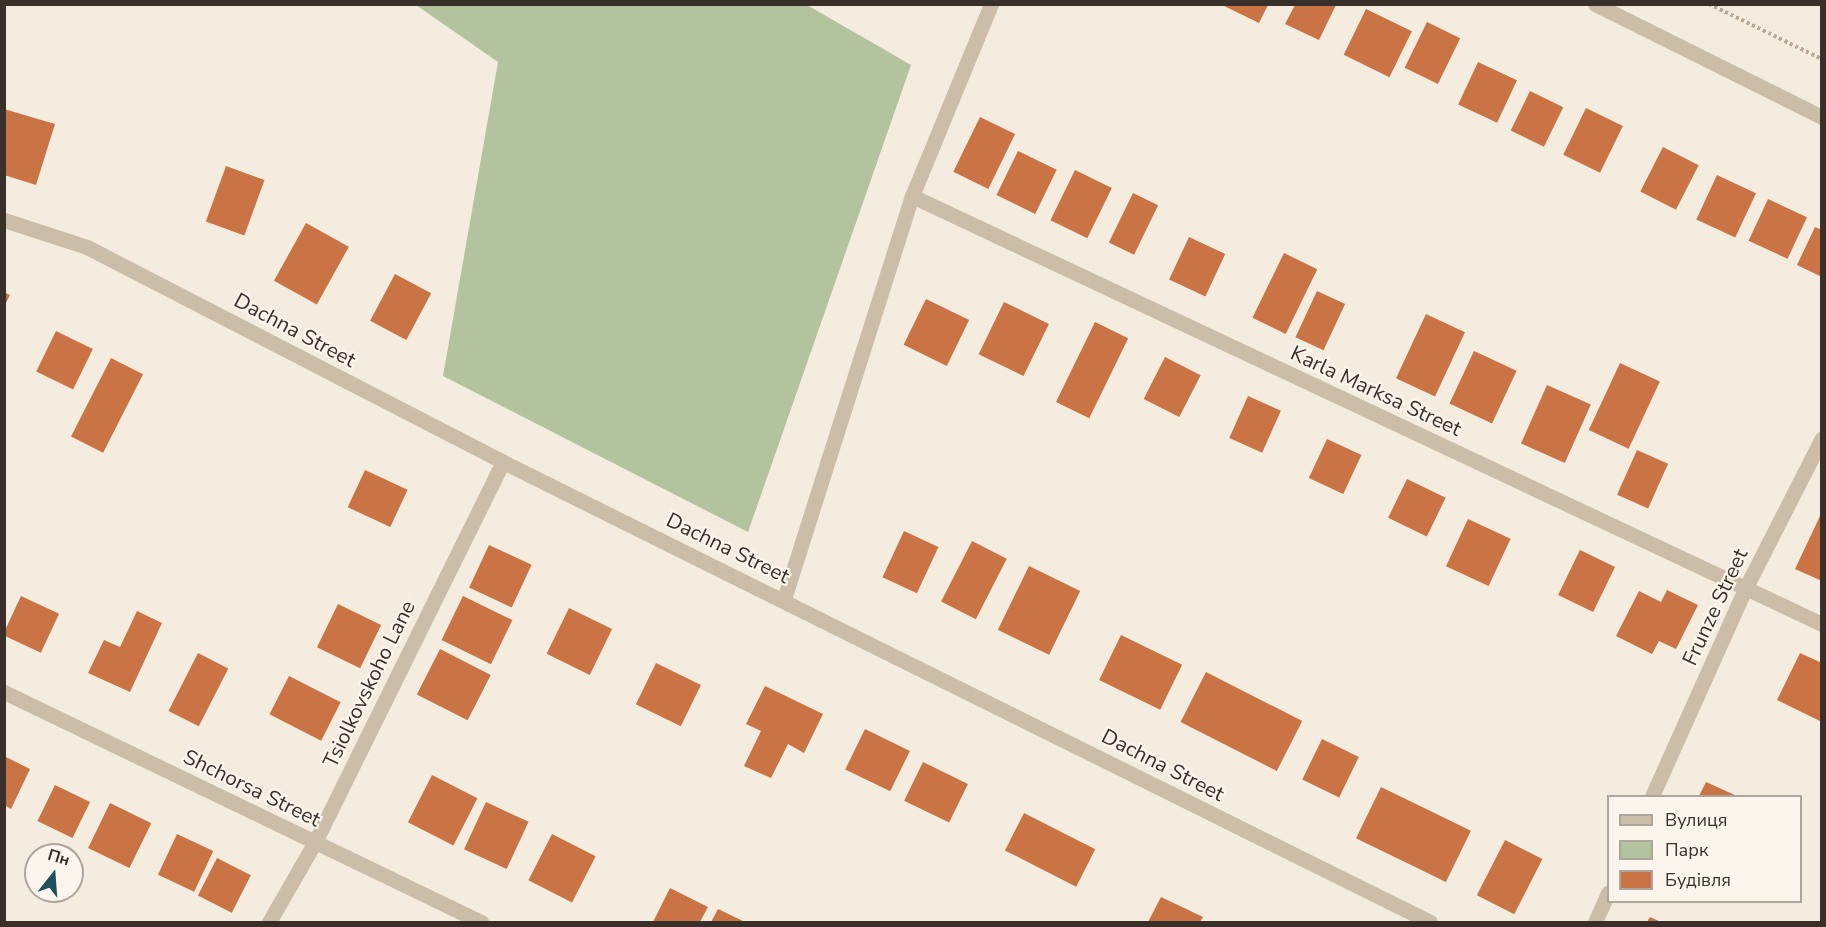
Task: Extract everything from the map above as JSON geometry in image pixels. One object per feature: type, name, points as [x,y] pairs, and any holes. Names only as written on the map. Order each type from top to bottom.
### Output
[{"type":"street","points":[[784,599],[912,196],[991,4]]},
{"type":"street","points":[[1598,5],[1821,117]]},
{"type":"street","name":"Karla Marksa Street","points":[[912,196],[1821,624]]},
{"type":"street","name":"Dachna Street","points":[[4,220],[87,248],[503,462],[784,599],[1430,922]]},
{"type":"street","name":"Frunze Street","points":[[1652,795],[1745,589],[1821,438]]},
{"type":"street","name":"Tsiolkovskoho Lane","points":[[269,922],[315,842],[503,462]]},
{"type":"street","name":"Shchorsa Street","points":[[4,692],[481,922]]},
{"type":"street","points":[[1595,922],[1607,895]]},
{"type":"path","points":[[1709,4],[1821,59]]},
{"type":"green space","points":[[416,5],[807,5],[911,65],[748,532],[443,376],[498,62]]},
{"type":"building","points":[[1222,5],[1268,5],[1259,23]]},
{"type":"building","points":[[1295,5],[1336,5],[1319,40],[1285,24]]},
{"type":"building","points":[[1366,9],[1412,31],[1389,77],[1344,55]]},
{"type":"building","points":[[1427,22],[1460,38],[1438,84],[1405,68]]},
{"type":"building","points":[[1478,62],[1517,80],[1497,123],[1458,105]]},
{"type":"building","points":[[1530,91],[1563,107],[1544,147],[1511,131]]},
{"type":"building","points":[[1586,108],[1623,126],[1600,173],[1563,155]]},
{"type":"building","points":[[4,109],[55,124],[36,185],[4,175]]},
{"type":"building","points":[[980,117],[1015,134],[988,189],[953,172]]},
{"type":"building","points":[[1663,147],[1699,165],[1676,210],[1640,192]]},
{"type":"building","points":[[1018,151],[1057,170],[1035,214],[997,195]]},
{"type":"building","points":[[226,166],[265,180],[244,235],[206,221]]},
{"type":"building","points":[[1075,170],[1112,188],[1087,238],[1050,220]]},
{"type":"building","points":[[1717,175],[1756,193],[1735,238],[1696,219]]},
{"type":"building","points":[[1133,193],[1158,205],[1134,255],[1109,242]]},
{"type":"building","points":[[1768,199],[1807,217],[1788,259],[1749,241]]},
{"type":"building","points":[[306,223],[349,247],[317,304],[274,281]]},
{"type":"building","points":[[1815,227],[1822,230],[1822,277],[1797,265]]},
{"type":"building","points":[[1189,237],[1225,254],[1205,297],[1169,280]]},
{"type":"building","points":[[1284,253],[1317,269],[1286,334],[1252,318]]},
{"type":"building","points":[[395,274],[431,293],[406,340],[370,321]]},
{"type":"building","points":[[1317,291],[1345,304],[1324,350],[1295,337]]},
{"type":"building","points":[[4,292],[10,295],[4,307]]},
{"type":"building","points":[[926,299],[969,320],[947,366],[904,345]]},
{"type":"building","points":[[1004,302],[1049,324],[1024,376],[979,354]]},
{"type":"building","points":[[1426,314],[1465,332],[1435,397],[1396,378]]},
{"type":"building","points":[[1095,322],[1128,338],[1089,418],[1056,402]]},
{"type":"building","points":[[56,331],[93,349],[73,389],[36,371]]},
{"type":"building","points":[[1474,351],[1517,371],[1492,423],[1449,404]]},
{"type":"building","points":[[1165,357],[1201,375],[1179,417],[1144,399]]},
{"type":"building","points":[[111,358],[143,374],[103,453],[71,436]]},
{"type":"building","points":[[1620,363],[1660,382],[1629,449],[1589,430]]},
{"type":"building","points":[[1547,385],[1591,405],[1565,463],[1521,443]]},
{"type":"building","points":[[1248,396],[1281,411],[1262,453],[1229,438]]},
{"type":"building","points":[[1327,439],[1361,455],[1343,494],[1309,478]]},
{"type":"building","points":[[1637,450],[1668,464],[1648,509],[1617,495]]},
{"type":"building","points":[[365,470],[408,490],[390,527],[348,507]]},
{"type":"building","points":[[1407,479],[1446,498],[1427,536],[1388,518]]},
{"type":"building","points":[[1820,516],[1822,517],[1822,581],[1795,569]]},
{"type":"building","points":[[1468,519],[1511,539],[1489,586],[1446,566]]},
{"type":"building","points":[[904,531],[938,547],[917,593],[882,577]]},
{"type":"building","points":[[972,541],[1007,559],[976,619],[941,602]]},
{"type":"building","points":[[489,545],[532,565],[512,607],[469,588]]},
{"type":"building","points":[[1580,550],[1615,567],[1593,612],[1558,595]]},
{"type":"building","points":[[1029,566],[1080,591],[1049,655],[998,630]]},
{"type":"building","points":[[1667,590],[1698,605],[1676,649],[1659,641],[1652,654],[1616,636],[1639,591],[1661,602]]},
{"type":"building","points":[[21,596],[59,614],[41,653],[4,636]]},
{"type":"building","points":[[463,596],[512,620],[491,664],[442,640]]},
{"type":"building","points":[[338,604],[381,625],[360,668],[317,647]]},
{"type":"building","points":[[569,608],[612,629],[590,675],[547,654]]},
{"type":"building","points":[[137,611],[162,623],[130,692],[88,673],[104,640],[120,647]]},
{"type":"building","points":[[1121,635],[1182,665],[1160,710],[1099,680]]},
{"type":"building","points":[[440,649],[491,675],[468,720],[417,694]]},
{"type":"building","points":[[198,653],[228,668],[199,726],[168,711]]},
{"type":"building","points":[[1800,653],[1822,663],[1822,722],[1777,700]]},
{"type":"building","points":[[656,663],[701,685],[681,726],[636,704]]},
{"type":"building","points":[[1206,672],[1302,721],[1277,771],[1181,722]]},
{"type":"building","points":[[289,676],[341,702],[321,741],[269,714]]},
{"type":"building","points":[[765,686],[823,714],[804,753],[788,744],[771,778],[744,766],[761,731],[746,724]]},
{"type":"building","points":[[865,729],[910,751],[890,791],[845,769]]},
{"type":"building","points":[[1322,739],[1359,757],[1339,797],[1302,779]]},
{"type":"building","points":[[4,756],[30,769],[11,809],[4,805]]},
{"type":"building","points":[[923,762],[968,784],[949,823],[904,801]]},
{"type":"building","points":[[432,775],[477,798],[453,845],[408,822]]},
{"type":"building","points":[[1706,782],[1735,795],[1700,795]]},
{"type":"building","points":[[55,785],[90,802],[73,838],[37,821]]},
{"type":"building","points":[[1381,787],[1471,831],[1446,882],[1356,838]]},
{"type":"building","points":[[486,802],[529,822],[507,869],[464,849]]},
{"type":"building","points":[[110,803],[151,823],[129,868],[88,848]]},
{"type":"building","points":[[1024,813],[1095,849],[1076,887],[1005,850]]},
{"type":"building","points":[[177,834],[213,851],[194,892],[158,875]]},
{"type":"building","points":[[552,834],[596,856],[572,903],[528,880]]},
{"type":"building","points":[[1505,840],[1542,859],[1514,914],[1477,895]]},
{"type":"building","points":[[217,858],[251,875],[232,913],[198,895]]},
{"type":"building","points":[[670,888],[708,907],[700,922],[653,922]]},
{"type":"building","points":[[1161,897],[1203,917],[1200,922],[1148,922]]},
{"type":"building","points":[[718,909],[745,922],[711,922]]},
{"type":"building","points":[[1650,917],[1661,922],[1647,922]]}]
